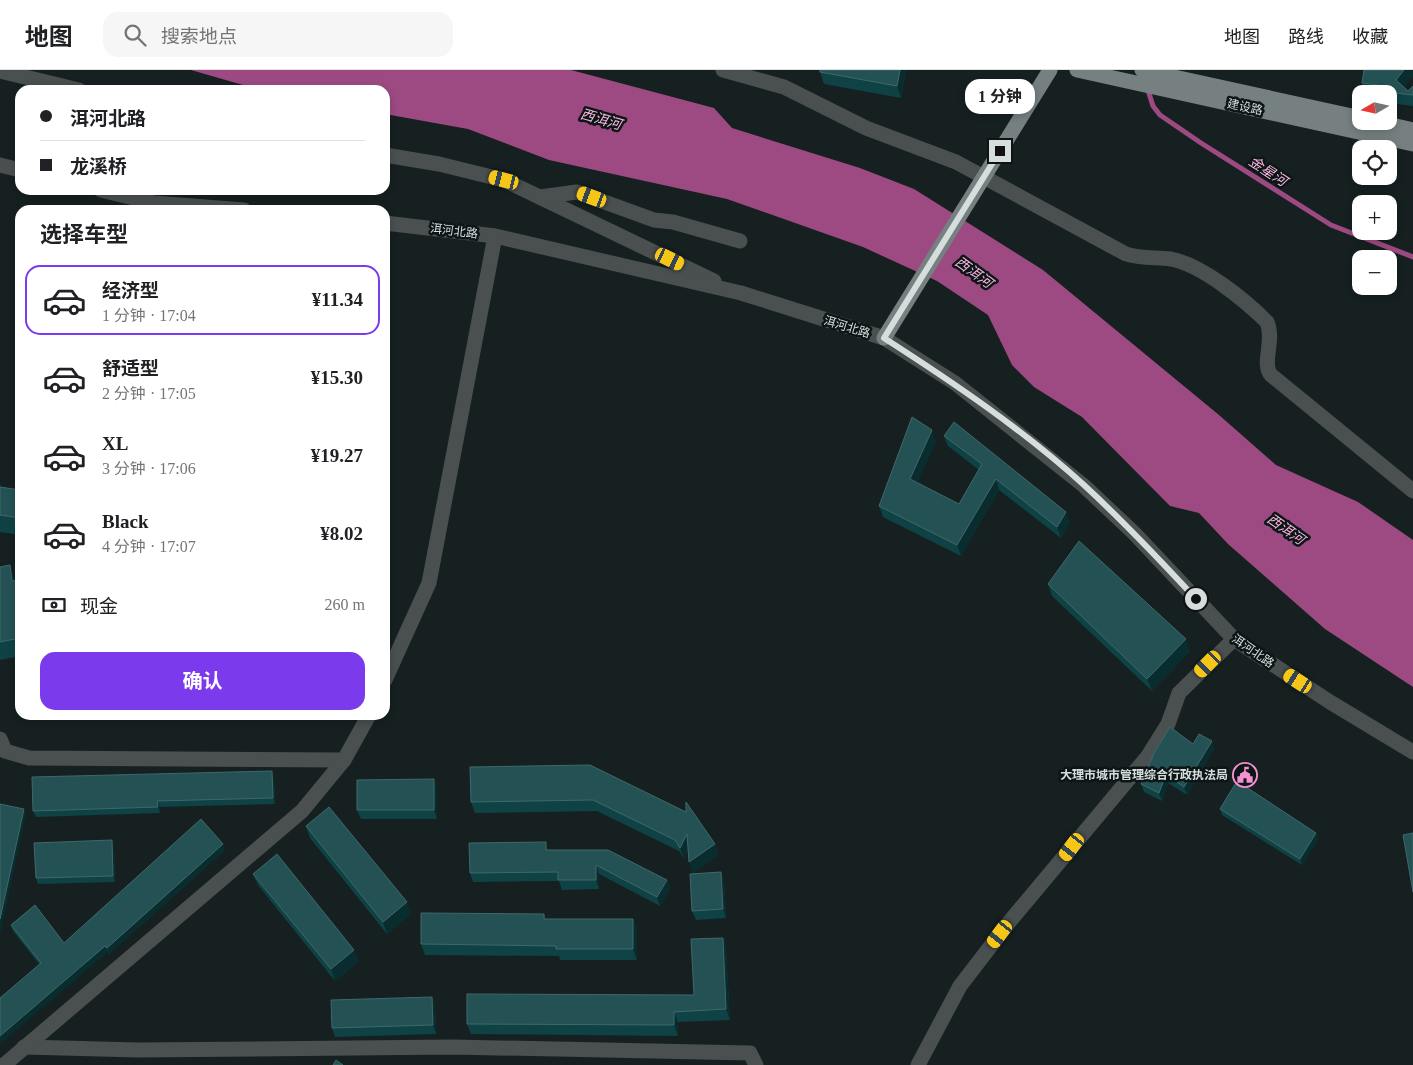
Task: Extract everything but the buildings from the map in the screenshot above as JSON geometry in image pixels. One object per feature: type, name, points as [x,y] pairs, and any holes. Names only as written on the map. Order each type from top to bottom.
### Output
[{"type":"main road","points":[[884,338],[1050,70]]},
{"type":"main road","name":"建设路","points":[[1077,70],[1141,77],[1170,76],[1352,116]]},
{"type":"main road","name":"建设路","points":[[1141,77],[1172,92],[1413,144]]},
{"type":"main road","points":[[1398,127],[1413,130]]},
{"type":"street","points":[[723,70],[784,87],[866,128],[956,162],[1126,254],[1136,258],[1172,259],[1210,276],[1267,322],[1271,332],[1266,365],[1271,375],[1413,491]]},
{"type":"street","points":[[0,71],[58,85]]},
{"type":"street","points":[[390,156],[439,164],[504,180],[740,293]]},
{"type":"street","points":[[0,165],[15,169]]},
{"type":"street","points":[[540,197],[577,192],[654,220],[673,222],[740,241]]},
{"type":"street","points":[[121,195],[154,203],[180,205]]},
{"type":"street","name":"洱河北路","points":[[390,224],[494,236],[740,293],[884,338],[955,383],[1083,484],[1134,533],[1234,638],[1330,702],[1413,752]]},
{"type":"street","points":[[390,669],[429,583],[494,236]]},
{"type":"street","points":[[918,1065],[960,986],[1010,922],[1148,756],[1168,724],[1179,693],[1234,638]]},
{"type":"street","points":[[4,1065],[302,811],[344,760],[367,720]]},
{"type":"street","points":[[0,739],[6,751],[29,758],[344,760]]},
{"type":"street","points":[[24,1047],[138,1050],[453,1046],[750,1053],[756,1065]]},
{"type":"water","name":"西洱河","points":[[191,70],[571,70],[714,108],[732,128],[860,168],[914,189],[1043,270],[1219,415],[1276,465],[1358,502],[1413,540],[1413,687],[1325,629],[1228,544],[1199,513],[1170,506],[1082,417],[1034,387],[1012,365],[988,315],[937,281],[863,247],[727,199],[549,160],[468,129],[390,115],[390,85],[243,85]]},
{"type":"waterway","name":"金星河","points":[[1147,87],[1153,106],[1160,115],[1201,143],[1331,225],[1413,257]]},
{"type":"place","name":"大理市城市管理综合行政执法局","points":[[1245,775]]},
{"type":"route","points":[[1000,151],[884,338],[955,383],[1083,484],[1134,533],[1196,599]]}]
